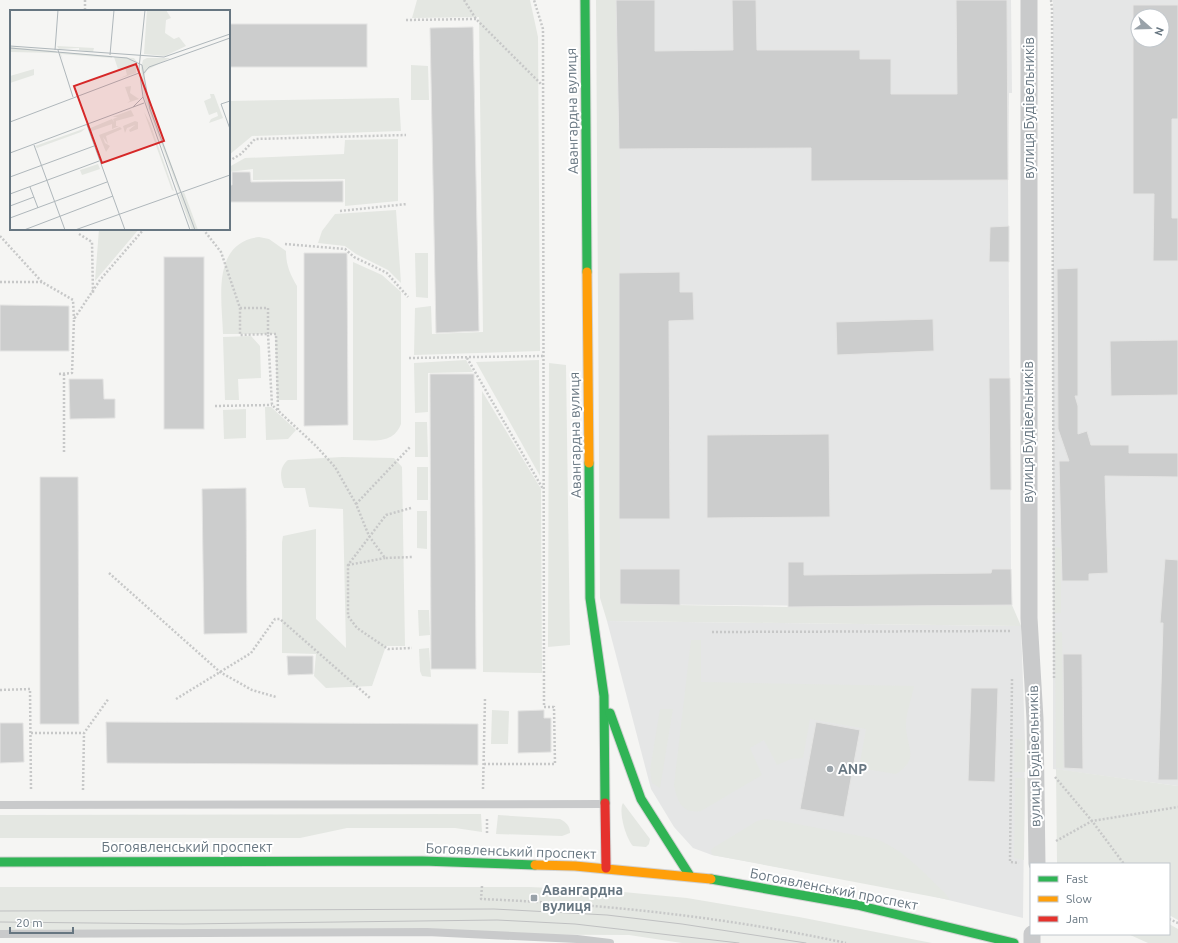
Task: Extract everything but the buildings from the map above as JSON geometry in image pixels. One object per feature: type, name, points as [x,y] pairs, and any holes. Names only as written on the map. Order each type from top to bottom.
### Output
[{"type":"main road","name":"Авангардна вулиця","points":[[585,0],[590,598],[604,696],[606,868]]},
{"type":"main road","points":[[604,696],[641,799],[690,876]]},
{"type":"main road","name":"Богоявленський проспект","points":[[0,862],[422,861],[606,868],[690,876],[857,905],[1014,943]]},
{"type":"street","name":"вулиця Будівельників","points":[[1029,0],[1028,610],[1035,719],[1030,863]]},
{"type":"lane","points":[[0,805],[606,804]]},
{"type":"lane","points":[[0,934],[427,932],[577,939],[610,943]]},
{"type":"path","points":[[85,0],[86,10]]},
{"type":"path","points":[[464,0],[476,19],[543,86]]},
{"type":"path","points":[[484,764],[555,764],[554,707],[544,707],[543,29],[534,0]]},
{"type":"path","points":[[1051,0],[1054,682]]},
{"type":"path","points":[[406,20],[476,19]]},
{"type":"path","points":[[230,160],[241,154],[255,139],[406,135]]},
{"type":"path","points":[[340,211],[407,204]]},
{"type":"path","points":[[74,319],[93,293],[100,280],[143,230]]},
{"type":"path","points":[[204,230],[221,252],[240,308],[240,335],[276,334],[278,411]]},
{"type":"path","points":[[79,234],[92,242],[93,293]]},
{"type":"path","points":[[0,236],[42,282],[73,300],[74,319],[72,373],[59,374]]},
{"type":"path","points":[[285,244],[345,248],[354,257],[387,273],[408,296]]},
{"type":"path","points":[[0,282],[42,282]]},
{"type":"path","points":[[240,308],[268,308],[272,405],[316,446],[335,467],[356,504],[370,536],[385,558]]},
{"type":"path","points":[[410,358],[543,356]]},
{"type":"path","points":[[467,358],[544,489]]},
{"type":"path","points":[[64,373],[64,452]]},
{"type":"path","points":[[215,406],[272,405]]},
{"type":"path","points":[[356,504],[410,447]]},
{"type":"path","points":[[411,508],[386,515],[348,565],[348,616],[357,628],[388,649],[412,648]]},
{"type":"path","points":[[348,565],[385,558],[412,557]]},
{"type":"path","points":[[109,573],[220,672],[252,690],[276,697]]},
{"type":"path","points":[[176,699],[251,653],[275,619],[280,619],[370,698]]},
{"type":"path","points":[[712,632],[1013,631],[1012,639]]},
{"type":"path","points":[[1012,677],[1010,862],[1030,864]]},
{"type":"path","points":[[0,690],[30,689],[31,805]]},
{"type":"path","points":[[83,806],[84,733],[109,698]]},
{"type":"path","points":[[485,698],[483,792],[488,805],[487,833]]},
{"type":"path","points":[[31,733],[84,733]]},
{"type":"path","points":[[1053,775],[1092,820],[1123,863]]},
{"type":"path","points":[[1054,843],[1092,820],[1178,807]]},
{"type":"path","points":[[482,886],[481,900],[607,906],[757,927],[846,943]]},
{"type":"shaded area","points":[[417,0],[530,0],[538,37],[540,351],[414,355],[415,308],[431,306],[432,334],[483,332],[479,17],[412,18]]},
{"type":"shaded area","points":[[596,0],[616,0],[618,95],[620,105],[620,604],[788,607],[1012,605],[1021,626],[607,621],[600,598]]},
{"type":"shaded area","points":[[616,0],[1011,0],[1012,93],[1009,93],[1008,180],[1011,569],[828,606],[620,604],[620,105],[618,95]]},
{"type":"shaded area","points":[[1053,0],[1178,0],[1178,786],[1053,769]]},
{"type":"shaded area","points":[[411,65],[428,66],[429,100],[411,100]]},
{"type":"shaded area","points":[[399,98],[401,131],[252,136],[230,154],[230,101]]},
{"type":"shaded area","points":[[398,139],[398,201],[345,206],[345,179],[253,180],[253,169],[230,172],[230,166],[245,158],[344,154],[345,140]]},
{"type":"shaded area","points":[[396,210],[401,283],[388,270],[356,254],[345,246],[318,243],[322,231],[335,214]]},
{"type":"shaded area","points":[[99,230],[138,230],[95,281]]},
{"type":"shaded area","points":[[259,237],[269,239],[286,251],[289,269],[297,286],[297,400],[277,400],[275,334],[223,334],[221,290],[226,261],[233,250],[244,241]]},
{"type":"shaded area","points":[[415,253],[428,253],[428,298],[416,297]]},
{"type":"shaded area","points":[[353,262],[382,275],[401,292],[401,424],[393,435],[381,440],[353,440]]},
{"type":"shaded area","points":[[251,336],[260,346],[261,378],[238,379],[239,400],[225,400],[223,337]]},
{"type":"shaded area","points":[[466,360],[473,372],[428,373],[428,412],[415,413],[414,363]]},
{"type":"shaded area","points":[[539,360],[540,476],[476,362]]},
{"type":"shaded area","points":[[549,363],[566,365],[570,645],[548,647]]},
{"type":"shaded area","points":[[482,391],[541,489],[542,673],[483,672]]},
{"type":"shaded area","points":[[265,407],[271,407],[296,430],[288,439],[266,440]]},
{"type":"shaded area","points":[[246,409],[246,438],[224,439],[223,410]]},
{"type":"shaded area","points":[[415,422],[427,422],[428,457],[415,457]]},
{"type":"shaded area","points":[[342,457],[394,458],[402,467],[405,646],[386,646],[372,686],[326,688],[314,676],[316,654],[282,653],[282,542],[283,536],[316,529],[316,619],[346,648],[343,509],[309,507],[305,488],[284,488],[281,473],[283,466],[288,460]]},
{"type":"shaded area","points":[[417,467],[428,467],[428,500],[417,500]]},
{"type":"shaded area","points":[[417,511],[427,511],[427,549],[417,548]]},
{"type":"shaded area","points":[[1055,547],[1061,548],[1061,613],[1054,613]]},
{"type":"shaded area","points":[[418,610],[429,610],[430,635],[419,636]]},
{"type":"shaded area","points":[[607,621],[1021,626],[1025,740],[1023,918],[919,893],[712,855],[693,848],[674,827],[651,789]]},
{"type":"shaded area","points":[[1062,632],[1064,769],[1056,768],[1055,633]]},
{"type":"shaded area","points":[[691,640],[701,640],[701,682],[914,686],[906,723],[910,748],[910,759],[908,764],[896,774],[859,768],[866,729],[810,719],[803,758],[791,759],[777,765],[764,740],[750,748],[762,775],[701,811],[689,810],[685,808],[679,801],[674,785]]},
{"type":"shaded area","points":[[429,648],[431,677],[422,676],[420,671],[419,649]]},
{"type":"shaded area","points":[[660,709],[673,709],[660,788],[652,783],[650,770]]},
{"type":"shaded area","points":[[492,710],[509,711],[508,744],[491,744]]},
{"type":"shaded area","points":[[1015,739],[1025,740],[1025,772],[1014,772]]},
{"type":"shaded area","points":[[1056,769],[1178,786],[1178,920],[1170,916],[1170,863],[1057,863]]},
{"type":"shaded area","points":[[1015,778],[1025,778],[1024,860],[1014,858]]},
{"type":"shaded area","points":[[623,803],[650,839],[649,844],[646,847],[633,846],[630,842],[625,831],[622,818],[621,812]]},
{"type":"shaded area","points":[[481,814],[482,832],[455,828],[347,828],[300,838],[0,838],[0,815]]},
{"type":"shaded area","points":[[498,815],[560,819],[567,824],[570,833],[562,836],[496,834]]},
{"type":"shaded area","points":[[765,819],[876,839],[896,849],[905,856],[945,893],[950,900],[712,855],[711,850],[713,848],[757,821]]},
{"type":"shaded area","points":[[0,887],[529,887],[602,890],[687,898],[799,917],[932,943],[682,943],[629,935],[0,933]]},
{"type":"shaded area","points":[[1170,925],[1178,929],[1178,943],[1148,943],[1130,935],[1170,935]]},
{"type":"tram line","points":[[0,911],[494,909],[607,915],[682,924],[806,943]]},
{"type":"tram line","points":[[0,922],[183,924],[497,920],[575,924],[739,943]]},
{"type":"traffic: fast","points":[[585,0],[587,272]]},
{"type":"traffic: fast","points":[[589,463],[590,598],[604,696],[605,803]]},
{"type":"traffic: fast","points":[[610,713],[641,799],[690,876]]},
{"type":"traffic: fast","points":[[0,862],[422,861],[535,865]]},
{"type":"traffic: fast","points":[[711,879],[857,905],[1014,943]]},
{"type":"traffic: slow","points":[[587,272],[589,463]]},
{"type":"traffic: slow","points":[[535,865],[575,866],[711,879]]},
{"type":"traffic: jam","points":[[605,803],[606,868]]},
{"type":"place","name":"ANP","points":[[830,769]]},
{"type":"place","name":"Авангардна вулиця","points":[[534,898]]}]
